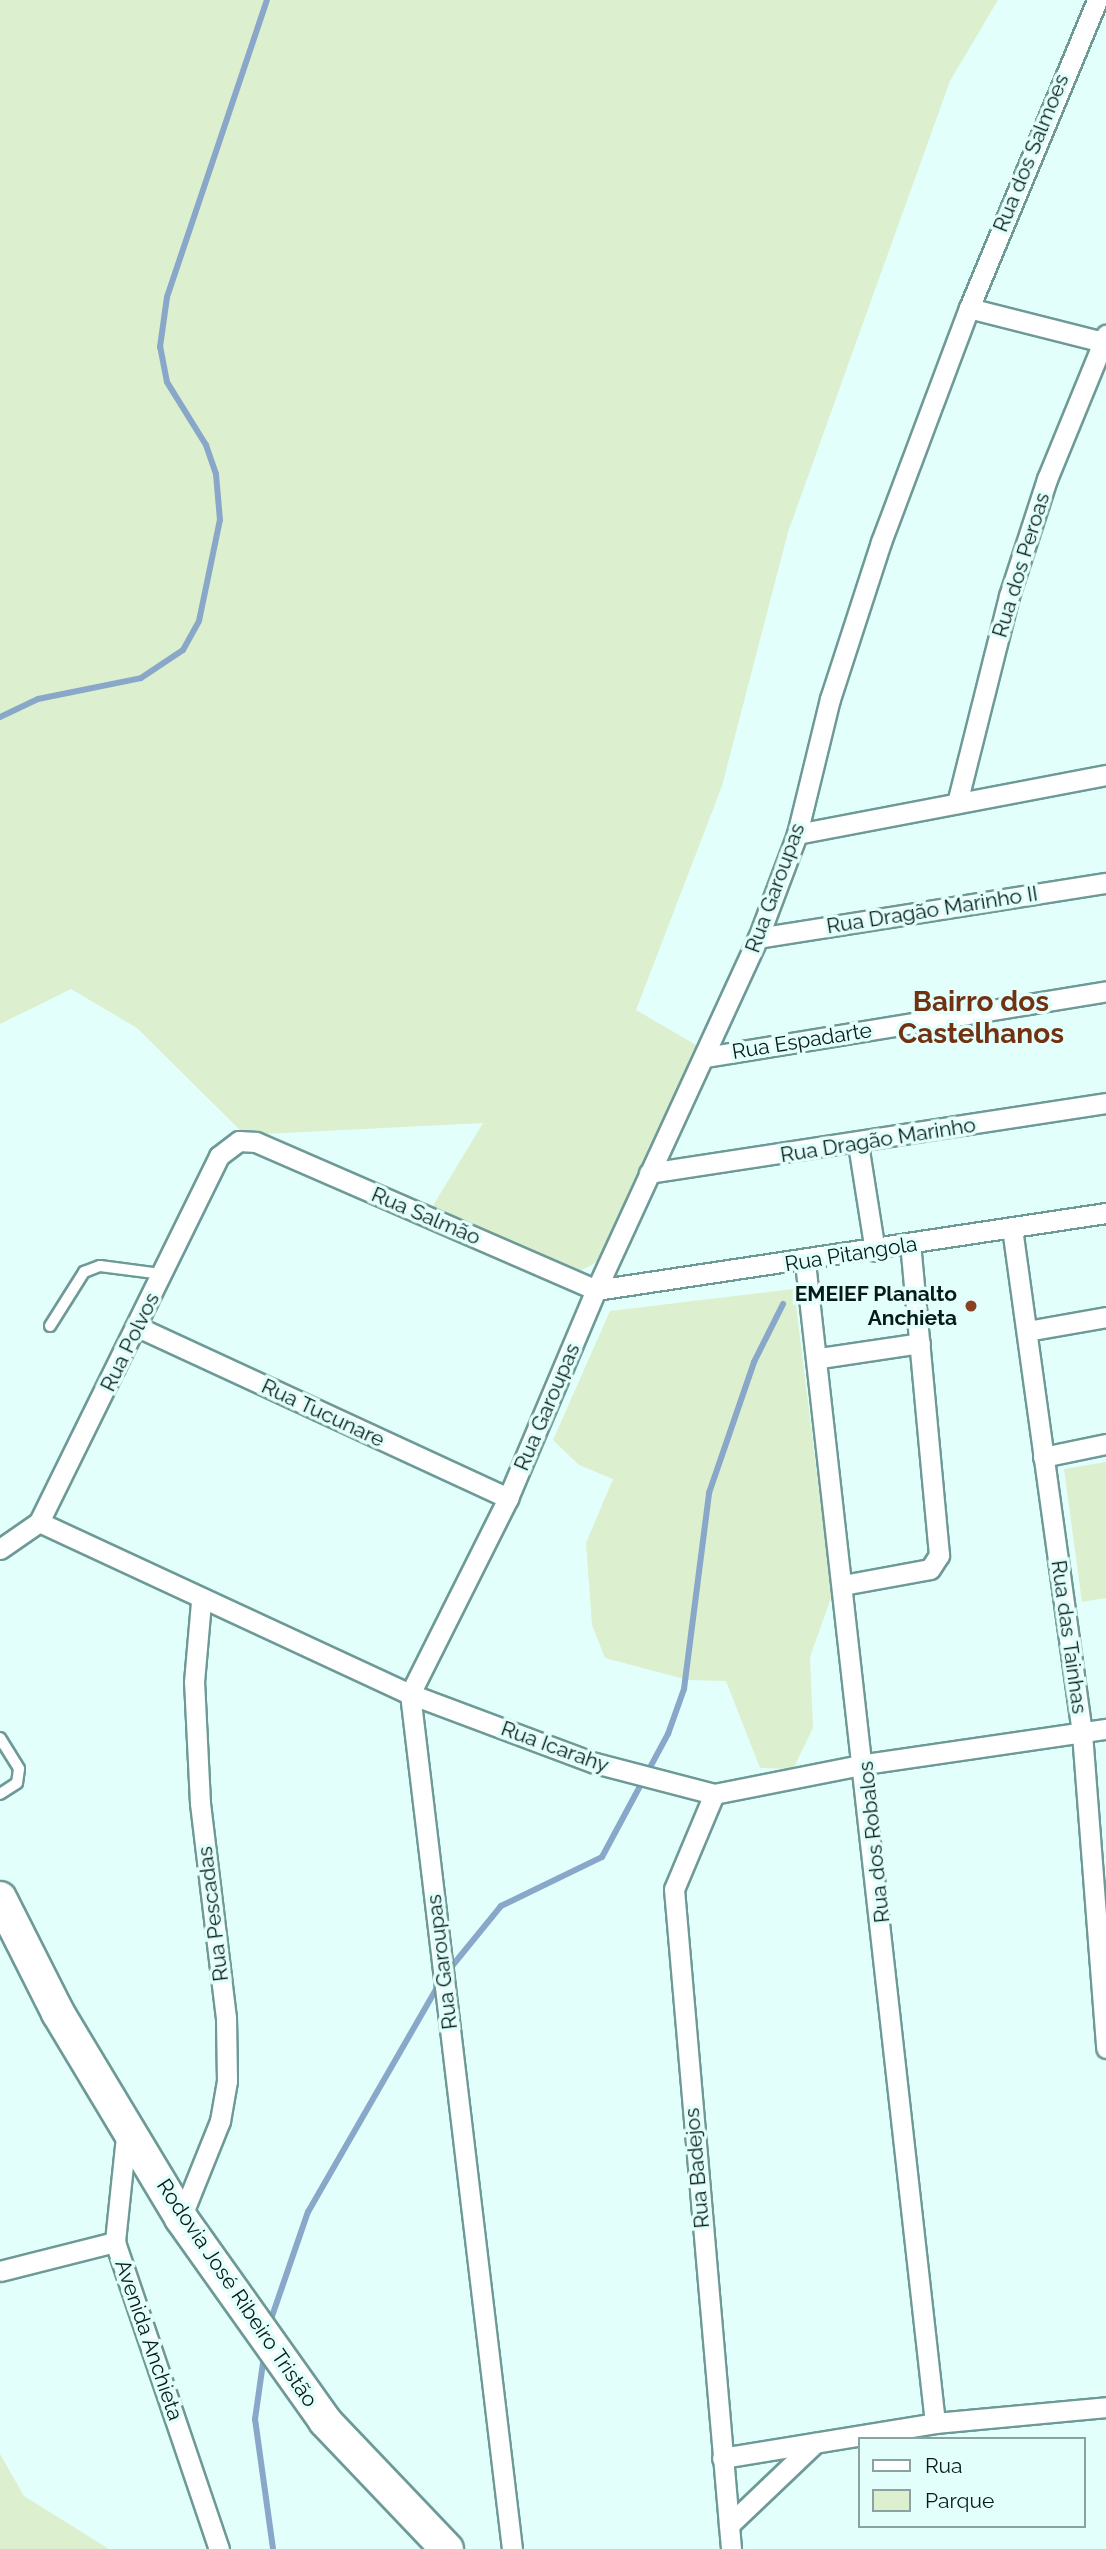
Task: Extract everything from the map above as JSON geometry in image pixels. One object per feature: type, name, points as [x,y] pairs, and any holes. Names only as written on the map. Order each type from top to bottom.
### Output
[{"type":"main road","points":[[0,1898],[58,2013]]},
{"type":"main road","points":[[0,1936],[58,2013]]},
{"type":"main road","name":"Rodovia José Ribeiro Tristão","points":[[58,2013],[181,2218],[325,2421],[447,2549]]},
{"type":"street","name":"Rua dos Salmoes","points":[[969,308],[1097,0]]},
{"type":"street","points":[[969,308],[1104,339]]},
{"type":"street","name":"Rua Garoupas","points":[[512,2549],[410,1694],[508,1498],[596,1290],[758,937],[797,834],[830,699],[881,542],[969,308]]},
{"type":"street","name":"Rua dos Peroas","points":[[957,803],[1009,596],[1104,339]]},
{"type":"street","points":[[797,834],[1106,775]]},
{"type":"street","name":"Rua Dragão Marinho II","points":[[758,937],[1106,883]]},
{"type":"street","name":"Rua Espadarte","points":[[705,1057],[1106,991]]},
{"type":"street","name":"Rua Dragão Marinho","points":[[649,1173],[858,1144],[1106,1103]]},
{"type":"street","name":"Rua Polvos","points":[[0,1549],[39,1522],[138,1327],[219,1156],[239,1142],[256,1142]]},
{"type":"street","name":"Rua Salmão","points":[[256,1142],[596,1290]]},
{"type":"street","points":[[858,1144],[875,1251]]},
{"type":"street","name":"Rua Pitangola","points":[[596,1290],[805,1262],[1106,1213]]},
{"type":"street","name":"Rua das Tainhas","points":[[1012,1228],[1082,1733],[1106,2048]]},
{"type":"street","points":[[843,1585],[930,1569],[939,1555],[910,1245]]},
{"type":"street","name":"Rua dos Robalos","points":[[805,1262],[820,1358],[843,1585],[866,1764],[935,2423]]},
{"type":"street","points":[[1027,1331],[1106,1317]]},
{"type":"street","name":"Rua Tucunare","points":[[138,1327],[508,1498]]},
{"type":"street","points":[[820,1358],[920,1343]]},
{"type":"street","points":[[1043,1457],[1106,1444]]},
{"type":"street","name":"Rua Icarahy","points":[[39,1522],[201,1602],[410,1694],[595,1763],[714,1794],[866,1764],[1106,1729]]},
{"type":"street","name":"Rua Pescadas","points":[[181,2218],[220,2121],[227,2081],[197,1749],[194,1636],[201,1602]]},
{"type":"street","name":"Rua Badejos","points":[[714,1794],[674,1888],[731,2549]]},
{"type":"street","name":"Avenida Anchieta","points":[[127,2126],[116,2242],[219,2549]]},
{"type":"street","points":[[0,2271],[116,2242]]},
{"type":"street","points":[[722,2458],[935,2423],[1106,2407]]},
{"type":"street","points":[[729,2525],[815,2443]]},
{"type":"lane","points":[[50,1326],[84,1272],[100,1266],[163,1274]]},
{"type":"lane","points":[[0,1738],[19,1777],[0,1794]]},
{"type":"green space","points":[[0,0],[998,0],[950,81],[788,532],[722,786],[636,1010],[703,1049],[602,1259],[582,1270],[564,1270],[431,1209],[483,1123],[245,1135],[137,1028],[71,989],[0,1024]]},
{"type":"green space","points":[[794,1289],[832,1595],[810,1657],[813,1728],[793,1769],[760,1768],[726,1681],[688,1680],[605,1658],[592,1625],[586,1543],[613,1479],[579,1465],[553,1440],[610,1311]]},
{"type":"green space","points":[[1106,1462],[1106,1598],[1082,1602],[1064,1469]]},
{"type":"green space","points":[[0,2454],[24,2496],[109,2549],[0,2549]]},
{"type":"waterway","points":[[0,717],[38,699],[141,678],[183,650],[199,621],[220,520],[216,474],[206,445],[167,382],[160,347],[167,297],[267,0]]},
{"type":"waterway","points":[[448,1971],[501,1906],[602,1857],[668,1734],[684,1689],[709,1493],[754,1362],[783,1304]]},
{"type":"waterway","points":[[269,2325],[308,2212],[440,1982]]},
{"type":"waterway","points":[[264,2356],[255,2419],[273,2549]]},
{"type":"place","name":"EMEIEF Planalto Anchieta","points":[[971,1306]]},
{"type":"district","name":"Bairro dos Castelhanos","points":[[981,1018]]}]
